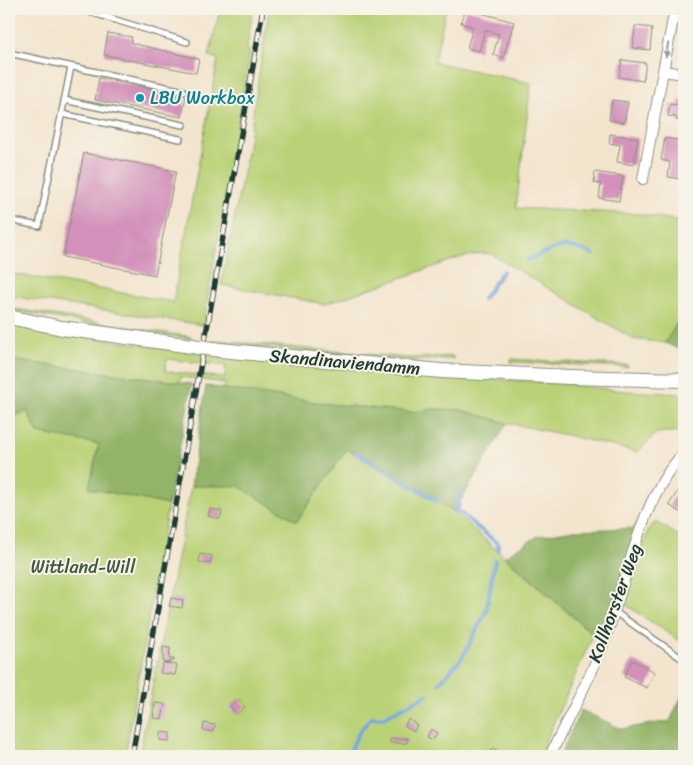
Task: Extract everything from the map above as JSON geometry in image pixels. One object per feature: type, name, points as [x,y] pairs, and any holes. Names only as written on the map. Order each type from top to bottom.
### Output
[{"type":"main road","name":"Skandinaviendamm","points":[[9,318],[62,328],[220,350],[440,371],[684,380]]},
{"type":"street","points":[[643,179],[674,9]]},
{"type":"street","points":[[663,71],[684,74]]},
{"type":"street","name":"Kollhorster Weg","points":[[550,756],[601,650],[652,503],[665,478],[684,453]]},
{"type":"lane","points":[[80,9],[186,42]]},
{"type":"lane","points":[[9,53],[184,91]]},
{"type":"lane","points":[[9,220],[39,226],[71,67]]},
{"type":"lane","points":[[64,100],[183,125]]},
{"type":"lane","points":[[62,114],[180,139]]},
{"type":"lane","points":[[615,612],[684,660]]},
{"type":"green space","points":[[220,9],[253,9],[247,47],[250,54],[203,325],[9,296],[9,273],[173,302],[218,59],[209,56]]},
{"type":"green space","points":[[269,9],[446,9],[434,62],[531,83],[516,208],[641,214],[684,222],[684,312],[665,343],[633,339],[491,254],[482,253],[459,258],[325,304],[221,285],[247,153]]},
{"type":"green space","points":[[9,308],[192,337],[191,339],[90,324],[9,310]]},
{"type":"green space","points":[[684,312],[684,351],[665,343]]},
{"type":"green space","points":[[9,325],[276,363],[406,374],[556,383],[624,391],[684,394],[684,431],[657,433],[637,452],[507,423],[461,410],[435,409],[412,412],[329,404],[224,389],[225,383],[181,377],[180,382],[9,360]],"holes":[[[167,359],[226,366],[225,378],[165,371]]]},
{"type":"green space","points":[[214,340],[409,358],[453,356],[453,359],[409,361],[213,342]]},
{"type":"green space","points":[[511,359],[627,365],[628,367],[511,362]]},
{"type":"green space","points":[[9,360],[192,384],[168,505],[89,488],[99,444],[38,433],[27,411],[9,418]]},
{"type":"green space","points":[[206,386],[329,404],[412,412],[435,409],[461,410],[507,423],[454,512],[347,449],[297,521],[238,486],[191,486]]},
{"type":"green space","name":"Wittland-Will","points":[[27,411],[38,433],[99,444],[89,488],[168,505],[125,756],[9,756],[9,418]]},
{"type":"green space","points":[[347,449],[454,512],[593,635],[539,756],[139,756],[191,486],[238,485],[297,521]]},
{"type":"green space","points":[[656,522],[684,539],[684,644],[623,603],[649,528]]},
{"type":"green space","points":[[639,528],[614,606],[599,639],[505,556],[538,536],[574,530]]},
{"type":"green space","points":[[684,691],[684,756],[560,756],[581,710],[622,729],[670,721]]},
{"type":"building","points":[[466,9],[514,22],[503,58],[493,55],[499,34],[485,30],[479,51],[467,48],[473,27],[461,23]]},
{"type":"building","points":[[635,26],[652,28],[650,50],[633,48]]},
{"type":"building","points":[[108,33],[132,37],[131,43],[199,59],[196,73],[104,55]]},
{"type":"building","points":[[622,60],[646,63],[643,81],[619,77]]},
{"type":"building","name":"LBU Workbox","points":[[99,78],[186,96],[182,117],[95,100]]},
{"type":"building","points":[[612,100],[628,102],[624,123],[609,120]]},
{"type":"building","points":[[679,100],[684,101],[684,121],[668,116],[670,104],[678,105]]},
{"type":"building","points":[[610,134],[638,138],[634,165],[617,162],[620,145],[609,143]]},
{"type":"building","points":[[665,138],[684,141],[681,179],[668,177],[670,162],[661,160]]},
{"type":"building","points":[[84,153],[176,171],[155,275],[63,257]]},
{"type":"building","points":[[595,172],[623,176],[619,201],[599,198],[601,184],[594,183]]},
{"type":"building","points":[[680,487],[684,490],[684,515],[669,505]]},
{"type":"building","points":[[210,509],[222,511],[220,519],[208,516]]},
{"type":"building","points":[[200,554],[212,556],[210,564],[199,562]]},
{"type":"building","points":[[171,598],[183,600],[182,608],[169,606]]},
{"type":"building","points":[[163,647],[170,648],[169,659],[174,659],[174,661],[169,663],[163,662]]},
{"type":"building","points":[[632,660],[655,672],[647,688],[624,677]]},
{"type":"building","points":[[163,663],[177,665],[175,675],[160,673]]},
{"type":"building","points":[[239,699],[245,707],[236,715],[230,706]]},
{"type":"building","points":[[155,703],[165,704],[162,719],[153,718]]},
{"type":"building","points":[[408,719],[417,725],[414,731],[405,726]]},
{"type":"building","points":[[204,723],[215,725],[213,732],[203,730]]},
{"type":"building","points":[[431,729],[437,733],[433,740],[427,737]]},
{"type":"building","points":[[160,732],[170,733],[170,741],[160,740]]},
{"type":"building","points":[[390,738],[407,738],[407,743],[390,743]]},
{"type":"building","points":[[493,748],[500,752],[498,756],[488,756]]},
{"type":"waterway","points":[[528,260],[561,247],[584,250],[594,255]]},
{"type":"waterway","points":[[483,299],[503,271]]},
{"type":"waterway","points":[[356,453],[439,502]]},
{"type":"waterway","points":[[458,511],[460,491]]},
{"type":"waterway","points":[[453,507],[498,544],[498,550]]},
{"type":"waterway","points":[[439,683],[462,658],[486,612],[495,560]]},
{"type":"waterway","points":[[351,749],[359,732],[372,717],[383,718],[427,695]]},
{"type":"railway","points":[[132,756],[263,9]]},
{"type":"place","name":"LBU Workbox","points":[[140,98]]}]
